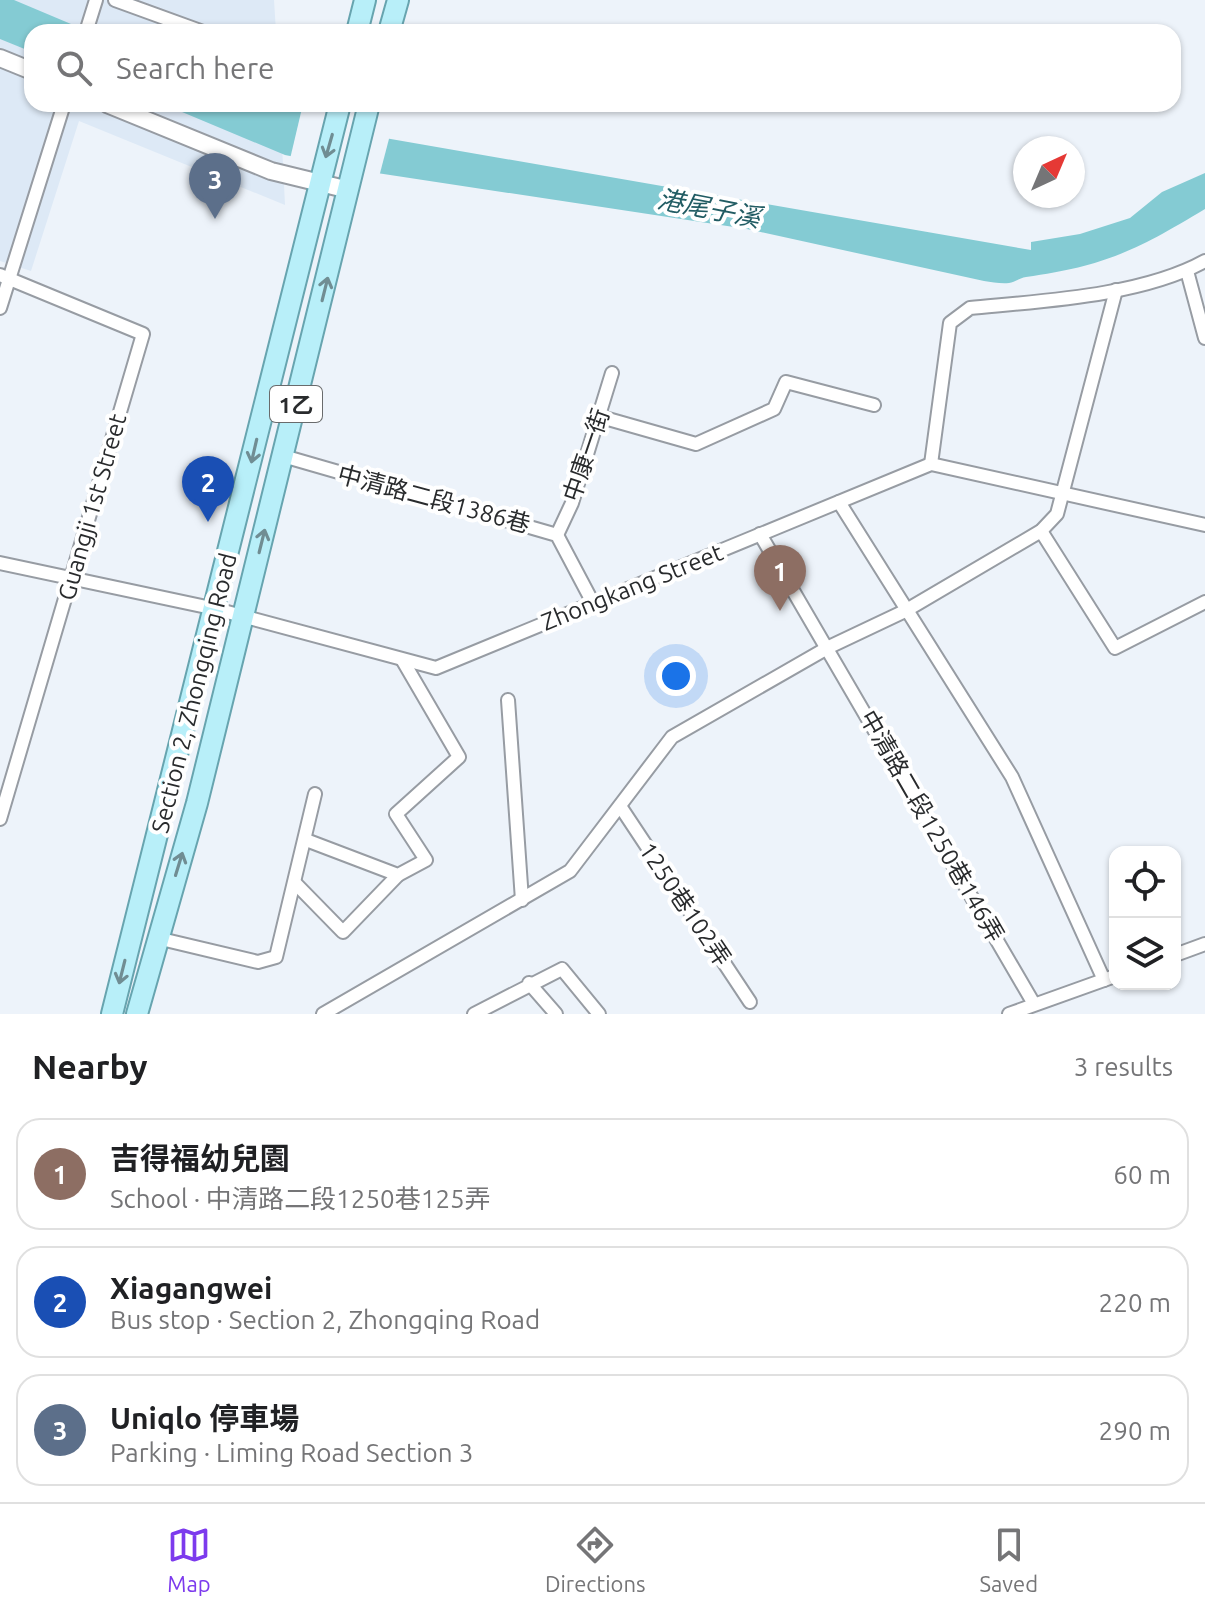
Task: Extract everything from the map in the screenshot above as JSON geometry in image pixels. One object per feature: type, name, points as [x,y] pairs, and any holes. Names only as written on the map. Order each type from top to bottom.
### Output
[{"type":"main road","points":[[359,24],[365,0]]},
{"type":"main road","points":[[391,24],[398,0]]},
{"type":"main road","name":"1乙","points":[[318,185],[338,112]]},
{"type":"main road","name":"1乙","points":[[349,190],[366,112]]},
{"type":"main road","name":"Section 2, Zhongqing Road","points":[[112,1014],[216,609],[318,185]]},
{"type":"main road","name":"Section 2, Zhongqing Road","points":[[137,1014],[197,803],[349,190]]},
{"type":"street","points":[[115,0],[181,24]]},
{"type":"street","points":[[89,24],[95,5]]},
{"type":"street","points":[[0,58],[24,68]]},
{"type":"street","points":[[0,308],[4,277],[61,112]]},
{"type":"street","points":[[127,112],[271,171],[318,185],[349,190]]},
{"type":"street","points":[[1205,261],[1187,271],[1116,290],[970,308],[950,323],[931,464],[1063,496],[1205,525]]},
{"type":"street","points":[[1187,271],[1205,338]]},
{"type":"street","name":"Guangji 1st Street","points":[[0,819],[143,334],[4,277]]},
{"type":"street","points":[[323,1014],[570,871],[672,737],[829,647],[905,611],[1041,531],[1057,514],[1063,496],[1116,290]]},
{"type":"street","name":"中康一街","points":[[557,535],[601,417],[612,373]]},
{"type":"street","points":[[601,417],[696,444],[774,409],[786,382],[874,405]]},
{"type":"street","name":"中清路二段1386巷","points":[[283,456],[557,535],[593,603]]},
{"type":"street","name":"Zhongkang Street","points":[[0,563],[216,609],[436,668],[931,464]]},
{"type":"street","points":[[839,502],[1012,777],[1109,976]]},
{"type":"street","points":[[1041,531],[1115,648],[1205,602]]},
{"type":"street","name":"中清路二段1250巷146弄","points":[[760,534],[829,647],[1034,1004]]},
{"type":"street","points":[[295,883],[343,932],[398,875],[426,860],[396,814],[459,757],[403,661]]},
{"type":"street","points":[[508,700],[522,900]]},
{"type":"street","points":[[157,938],[258,962],[276,957],[315,794]]},
{"type":"street","name":"1250巷102弄","points":[[620,806],[750,1002]]},
{"type":"street","points":[[306,840],[398,875]]},
{"type":"street","points":[[1181,953],[1205,944]]},
{"type":"street","points":[[474,1014],[529,983],[562,969],[599,1014]]},
{"type":"street","points":[[1009,1014],[1109,978]]},
{"type":"street","points":[[529,983],[556,1014]]},
{"type":"shaded area","points":[[0,0],[274,0],[276,24],[24,24],[24,112],[280,112],[285,205],[79,121],[31,271],[0,261]]},
{"type":"water","points":[[0,0],[14,0],[71,24],[24,24],[24,49],[0,39]]},
{"type":"water","name":"港尾子溪","points":[[182,112],[312,112],[385,138],[1031,250],[1031,242],[1080,234],[1130,218],[1162,192],[1205,173],[1205,209],[1120,254],[1078,268],[996,283],[747,229],[377,173],[285,155]]},
{"type":"pier","points":[[301,112],[325,112],[390,135],[379,177],[290,159]]},
{"type":"place","name":"Uniqlo 停車場","points":[[215,219]]},
{"type":"place","name":"Xiagangwei","points":[[208,522]]},
{"type":"place","name":"吉得福幼兒園","points":[[780,611]]}]
